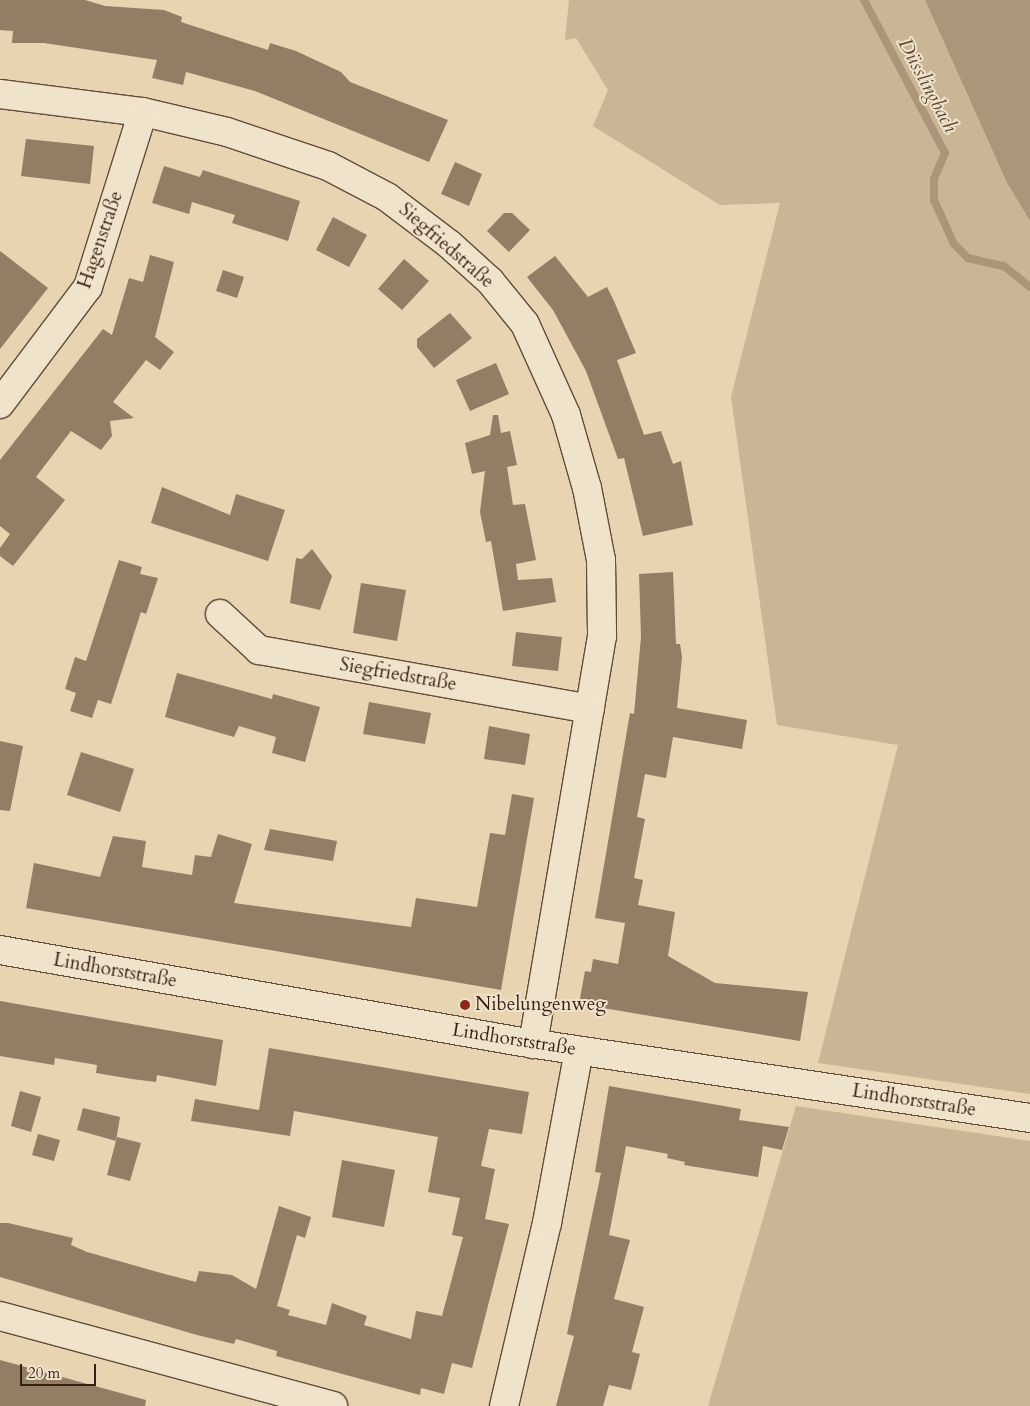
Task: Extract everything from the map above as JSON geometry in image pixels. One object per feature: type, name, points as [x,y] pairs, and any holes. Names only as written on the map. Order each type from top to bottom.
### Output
[{"type":"street","name":"Siegfriedstraße","points":[[0,94],[143,112],[227,132],[328,166],[387,197],[483,275],[525,324],[566,415],[587,488],[601,560],[602,636],[533,1044]]},
{"type":"street","name":"Hagenstraße","points":[[0,404],[88,287],[143,112]]},
{"type":"street","name":"Siegfriedstraße","points":[[220,614],[259,650],[590,709]]},
{"type":"street","name":"Lindhorststraße","points":[[0,950],[533,1044],[1030,1118]]},
{"type":"street","points":[[504,1406],[547,1223],[578,1051]]},
{"type":"street","points":[[0,1316],[333,1406]]},
{"type":"shaded area","points":[[569,0],[925,0],[1007,183],[1030,221],[1030,1094],[818,1063],[898,745],[777,725],[731,397],[780,203],[720,205],[593,126],[608,90],[576,38],[565,40]]},
{"type":"shaded area","points":[[925,0],[1030,0],[1030,221],[1007,183]]},
{"type":"shaded area","points":[[796,1106],[1030,1141],[1030,1406],[708,1406]]},
{"type":"building","points":[[0,0],[85,0],[105,6],[164,10],[182,17],[181,22],[268,50],[270,43],[296,51],[341,72],[350,82],[448,120],[429,162],[255,91],[186,72],[183,85],[152,78],[157,60],[44,43],[12,43],[13,31],[0,30]]},
{"type":"building","points":[[26,139],[94,146],[90,184],[21,176]]},
{"type":"building","points":[[455,162],[482,174],[469,206],[441,194]]},
{"type":"building","points":[[164,166],[200,177],[203,170],[300,201],[288,241],[232,223],[235,215],[192,202],[189,214],[152,203]]},
{"type":"building","points":[[504,213],[512,213],[530,230],[509,252],[487,231]]},
{"type":"building","points":[[333,217],[367,235],[349,267],[316,250]]},
{"type":"building","points":[[0,251],[48,288],[0,349]]},
{"type":"building","points":[[150,255],[174,262],[155,337],[174,352],[160,370],[146,360],[113,402],[134,418],[110,421],[112,436],[101,450],[71,431],[36,477],[65,500],[13,566],[0,556],[0,548],[10,534],[0,526],[0,460],[103,329],[112,335],[129,278],[143,282]]},
{"type":"building","points":[[555,256],[588,297],[607,287],[636,353],[617,360],[644,435],[661,431],[673,464],[681,461],[693,525],[643,536],[624,458],[618,459],[586,371],[553,310],[527,277]]},
{"type":"building","points":[[404,259],[429,281],[402,310],[378,289]]},
{"type":"building","points":[[223,270],[244,277],[237,298],[216,291]]},
{"type":"building","points":[[450,313],[472,338],[434,368],[417,347],[417,339]]},
{"type":"building","points":[[496,363],[509,394],[470,411],[456,380]]},
{"type":"building","points":[[493,415],[498,415],[501,433],[510,431],[517,465],[507,467],[513,505],[525,504],[536,560],[516,564],[518,580],[552,578],[556,602],[503,611],[491,541],[486,542],[480,512],[485,471],[472,474],[465,443],[490,435]]},
{"type":"building","points":[[162,487],[230,515],[236,494],[285,510],[268,561],[151,523]]},
{"type":"building","points":[[312,549],[332,576],[320,610],[290,603],[296,558],[302,559]]},
{"type":"building","points":[[119,560],[142,567],[140,574],[158,578],[146,614],[141,612],[111,704],[98,700],[92,718],[70,711],[76,693],[65,689],[75,657],[86,661]]},
{"type":"building","points":[[673,572],[676,644],[680,644],[682,657],[677,708],[747,720],[742,749],[673,737],[666,778],[645,774],[637,817],[645,819],[634,878],[643,880],[638,905],[675,912],[668,956],[715,983],[808,992],[800,1041],[579,1004],[585,971],[591,972],[593,959],[618,964],[625,923],[595,918],[630,713],[634,714],[641,637],[639,574]]},
{"type":"building","points":[[361,583],[406,590],[397,641],[353,633]]},
{"type":"building","points":[[516,632],[562,637],[558,671],[512,666]]},
{"type":"building","points":[[177,673],[272,699],[273,694],[320,707],[305,762],[272,753],[276,737],[239,726],[234,737],[165,717]]},
{"type":"building","points":[[369,702],[431,713],[425,744],[363,734]]},
{"type":"building","points":[[489,726],[530,734],[525,765],[484,759]]},
{"type":"building","points":[[0,741],[23,746],[10,811],[0,810]]},
{"type":"building","points":[[81,752],[134,769],[120,812],[67,795]]},
{"type":"building","points":[[512,794],[534,798],[501,990],[26,908],[34,863],[100,877],[113,836],[146,841],[142,867],[192,875],[195,855],[211,857],[218,834],[252,844],[234,903],[411,927],[416,898],[477,907],[490,833],[505,835]]},
{"type":"building","points":[[270,829],[337,841],[333,861],[264,850]]},
{"type":"building","points":[[0,1001],[223,1040],[216,1086],[157,1075],[156,1082],[96,1073],[97,1065],[55,1058],[54,1065],[0,1056]]},
{"type":"building","points":[[269,1048],[529,1092],[522,1134],[489,1129],[481,1166],[495,1169],[485,1219],[509,1224],[472,1368],[452,1363],[444,1394],[421,1388],[420,1395],[276,1356],[277,1351],[236,1339],[234,1344],[197,1335],[0,1277],[0,1223],[8,1223],[73,1238],[71,1245],[87,1252],[161,1273],[196,1282],[199,1271],[232,1275],[256,1289],[279,1206],[311,1217],[305,1238],[297,1235],[277,1306],[290,1310],[288,1315],[326,1325],[332,1303],[367,1316],[364,1325],[411,1339],[416,1311],[442,1316],[463,1237],[452,1235],[460,1198],[428,1192],[438,1137],[294,1111],[290,1136],[191,1121],[195,1099],[259,1110]]},
{"type":"building","points":[[609,1086],[741,1109],[739,1120],[789,1127],[782,1150],[763,1146],[758,1177],[684,1165],[685,1162],[667,1158],[668,1154],[626,1146],[609,1235],[630,1240],[614,1299],[644,1307],[632,1352],[640,1354],[631,1390],[609,1385],[603,1406],[556,1406],[574,1336],[567,1334],[601,1173],[595,1172]]},
{"type":"building","points":[[20,1091],[41,1097],[31,1132],[11,1126]]},
{"type":"building","points":[[83,1108],[120,1117],[116,1141],[77,1130]]},
{"type":"building","points":[[38,1134],[60,1140],[54,1161],[32,1155]]},
{"type":"building","points":[[117,1137],[141,1143],[130,1181],[107,1175]]},
{"type":"building","points":[[342,1160],[395,1170],[384,1227],[332,1217]]},
{"type":"building","points":[[0,1360],[146,1400],[145,1406],[0,1406]]},
{"type":"waterway","name":"Düsslingbach","points":[[864,0],[945,153],[934,179],[934,200],[954,244],[968,258],[1004,266],[1030,287]]},
{"type":"place","name":"Nibelungenweg","points":[[465,1005]]}]
